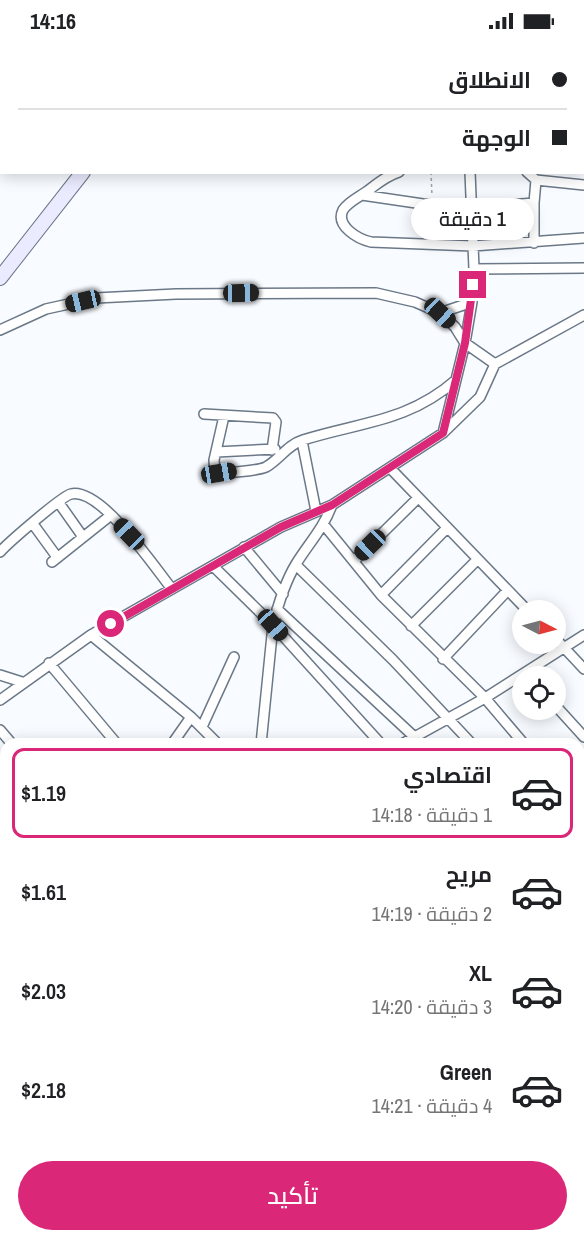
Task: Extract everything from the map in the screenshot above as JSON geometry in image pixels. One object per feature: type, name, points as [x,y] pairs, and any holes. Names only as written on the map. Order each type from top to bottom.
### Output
[{"type":"main road","points":[[0,278],[81,174]]},
{"type":"street","points":[[395,174],[382,180],[344,208],[341,218],[348,229],[363,240],[473,246],[584,238]]},
{"type":"street","points":[[443,433],[465,343],[472,302],[474,268],[470,174]]},
{"type":"street","points":[[529,174],[536,180],[584,185]]},
{"type":"street","points":[[534,243],[536,180]]},
{"type":"street","points":[[362,195],[470,208],[534,203]]},
{"type":"street","points":[[474,268],[584,268]]},
{"type":"street","points":[[0,330],[46,309],[96,298],[176,294],[376,293],[415,302],[440,313],[455,327],[465,343],[495,364]]},
{"type":"street","points":[[440,313],[472,302]]},
{"type":"street","points":[[0,700],[22,682],[91,635],[244,547],[332,505],[390,468],[443,433],[480,397],[495,364],[584,315]]},
{"type":"street","points":[[224,416],[213,471],[219,473],[263,468],[287,448],[302,441],[355,428],[429,402],[456,380]]},
{"type":"street","points":[[204,414],[275,419],[272,450]]},
{"type":"street","points":[[302,441],[316,511]]},
{"type":"street","points":[[216,452],[287,448]]},
{"type":"street","points":[[390,468],[516,600]]},
{"type":"street","points":[[0,552],[13,538],[66,496],[79,494],[98,503],[111,515],[172,589]]},
{"type":"street","points":[[354,561],[418,498]]},
{"type":"street","points":[[59,503],[83,537]]},
{"type":"street","points":[[262,738],[273,625],[277,609],[296,565],[324,525],[332,505]]},
{"type":"street","points":[[33,524],[54,559],[111,515]]},
{"type":"street","points":[[324,525],[381,595],[485,698],[519,738]]},
{"type":"street","points":[[381,595],[446,529]]},
{"type":"street","points":[[244,547],[283,594]]},
{"type":"street","points":[[411,626],[477,560]]},
{"type":"street","points":[[296,565],[450,718],[467,738]]},
{"type":"street","points":[[213,566],[273,625],[376,738]]},
{"type":"street","points":[[443,658],[507,591]]},
{"type":"street","points":[[277,609],[416,738]]},
{"type":"street","points":[[91,635],[212,738]]},
{"type":"street","points":[[566,646],[584,635]]},
{"type":"street","points":[[566,649],[584,669]]},
{"type":"street","points":[[539,666],[555,654]]},
{"type":"street","points":[[202,727],[234,657]]},
{"type":"street","points":[[49,663],[112,738]]},
{"type":"street","points":[[0,675],[22,682]]},
{"type":"street","points":[[421,738],[450,718],[512,683]]},
{"type":"street","points":[[176,738],[190,717]]},
{"type":"street","points":[[566,717],[584,737]]},
{"type":"path","points":[[430,174],[433,205]]},
{"type":"route","points":[[111,624],[281,527],[332,505],[443,433],[465,343],[473,285]]}]
